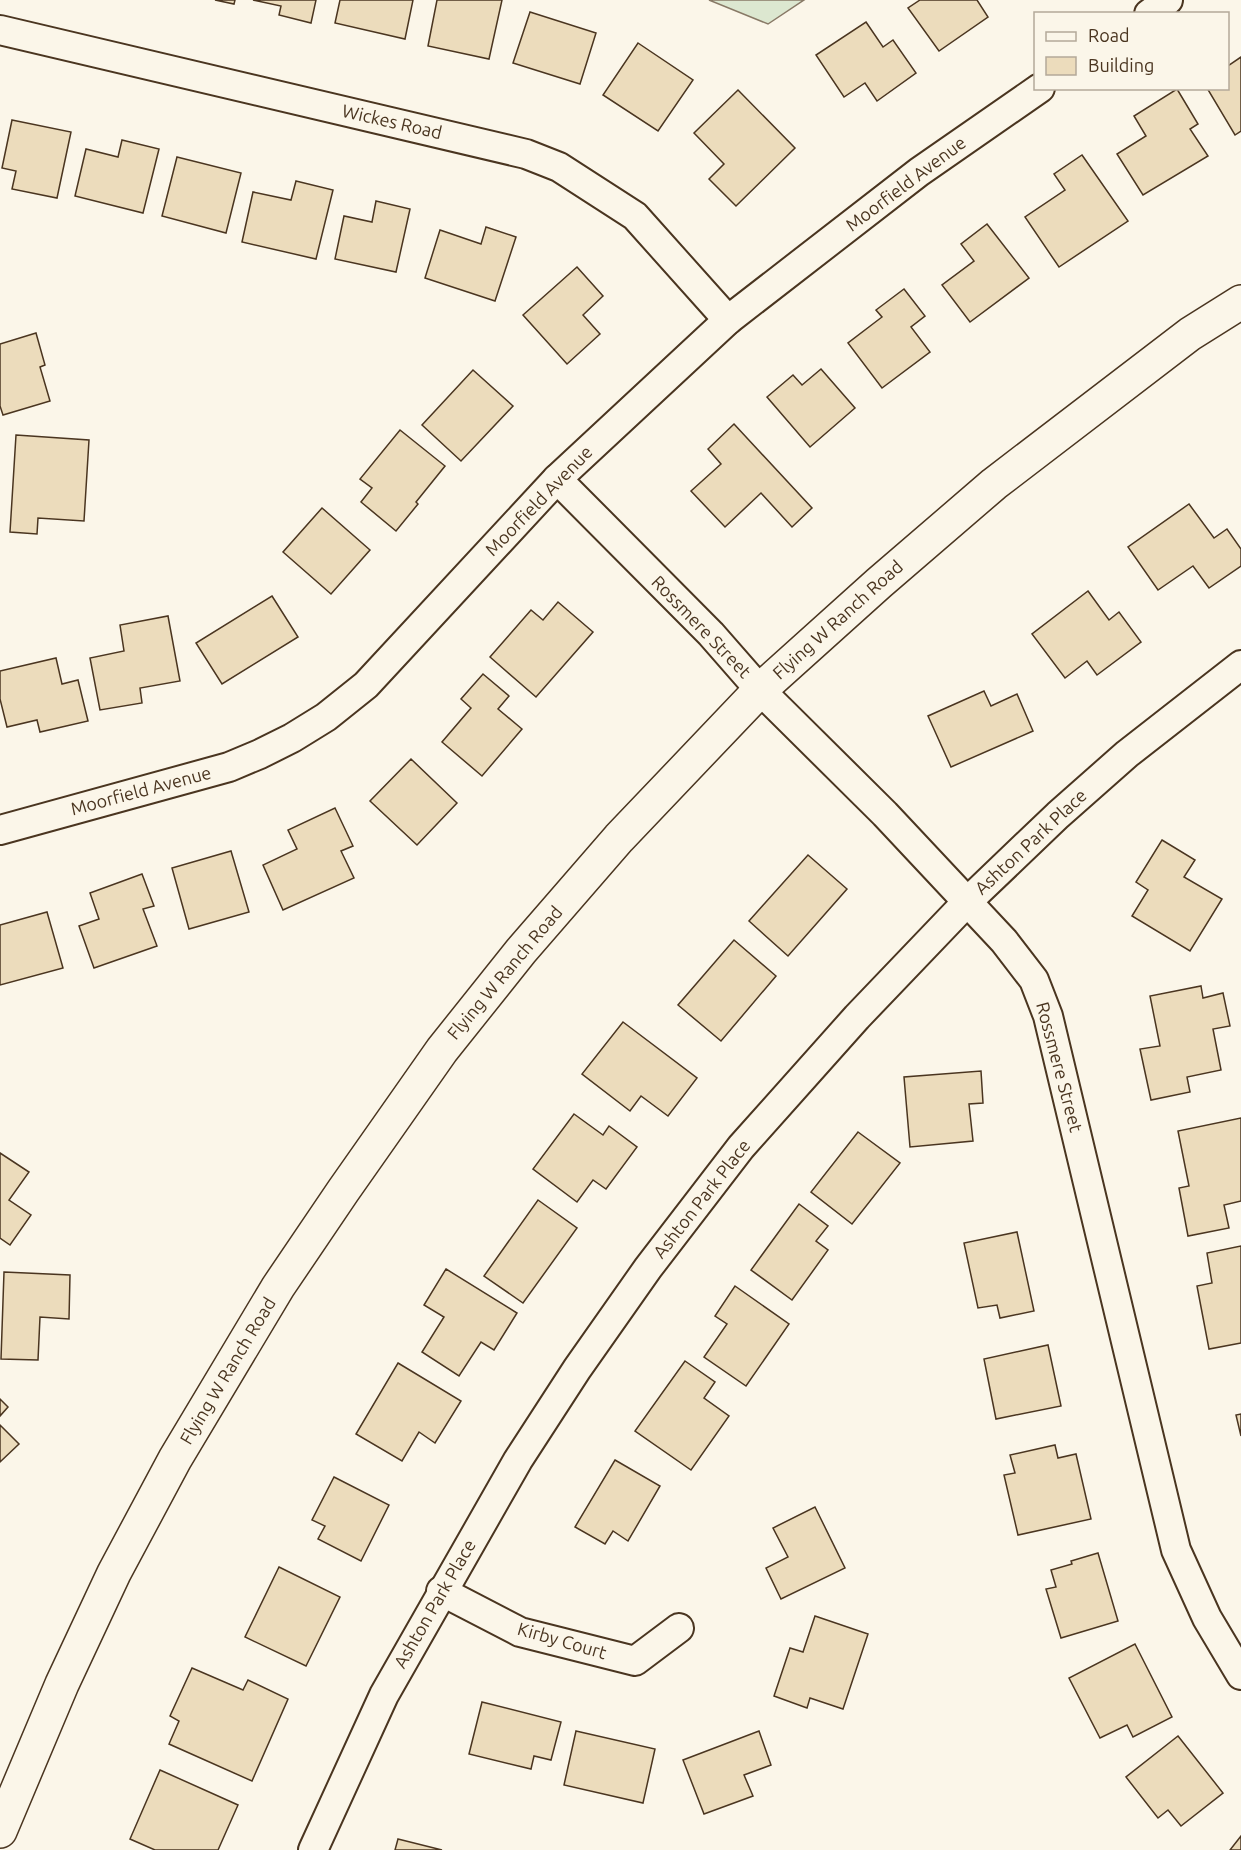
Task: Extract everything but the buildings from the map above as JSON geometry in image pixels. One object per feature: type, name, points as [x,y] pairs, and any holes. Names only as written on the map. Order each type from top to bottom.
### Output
[{"type":"street","points":[[1152,12],[1168,0]]},
{"type":"street","name":"Wickes Road","points":[[0,30],[526,154],[559,167],[635,216],[728,320]]},
{"type":"street","name":"Moorfield Avenue","points":[[0,830],[229,767],[260,754],[326,717],[366,685],[557,480],[728,320],[919,172],[1037,90]]},
{"type":"street","name":"Flying W Ranch Road","points":[[0,1831],[62,1684],[114,1573],[175,1459],[278,1287],[442,1050],[520,951],[619,838],[760,690],[994,484],[1190,334],[1241,302]]},
{"type":"street","name":"Rossmere Street","points":[[557,480],[711,634],[760,690],[885,814],[1004,941],[1034,980],[1048,1016],[1176,1550],[1207,1618],[1241,1675]]},
{"type":"street","name":"Ashton Park Place","points":[[313,1850],[384,1695],[441,1591],[518,1460],[648,1268],[741,1147],[857,1017],[967,902],[1058,815],[1127,754],[1241,665]]},
{"type":"street","name":"Kirby Court","points":[[441,1591],[520,1632],[635,1661],[679,1628]]},
{"type":"green space","points":[[709,0],[804,0],[768,24]]}]
